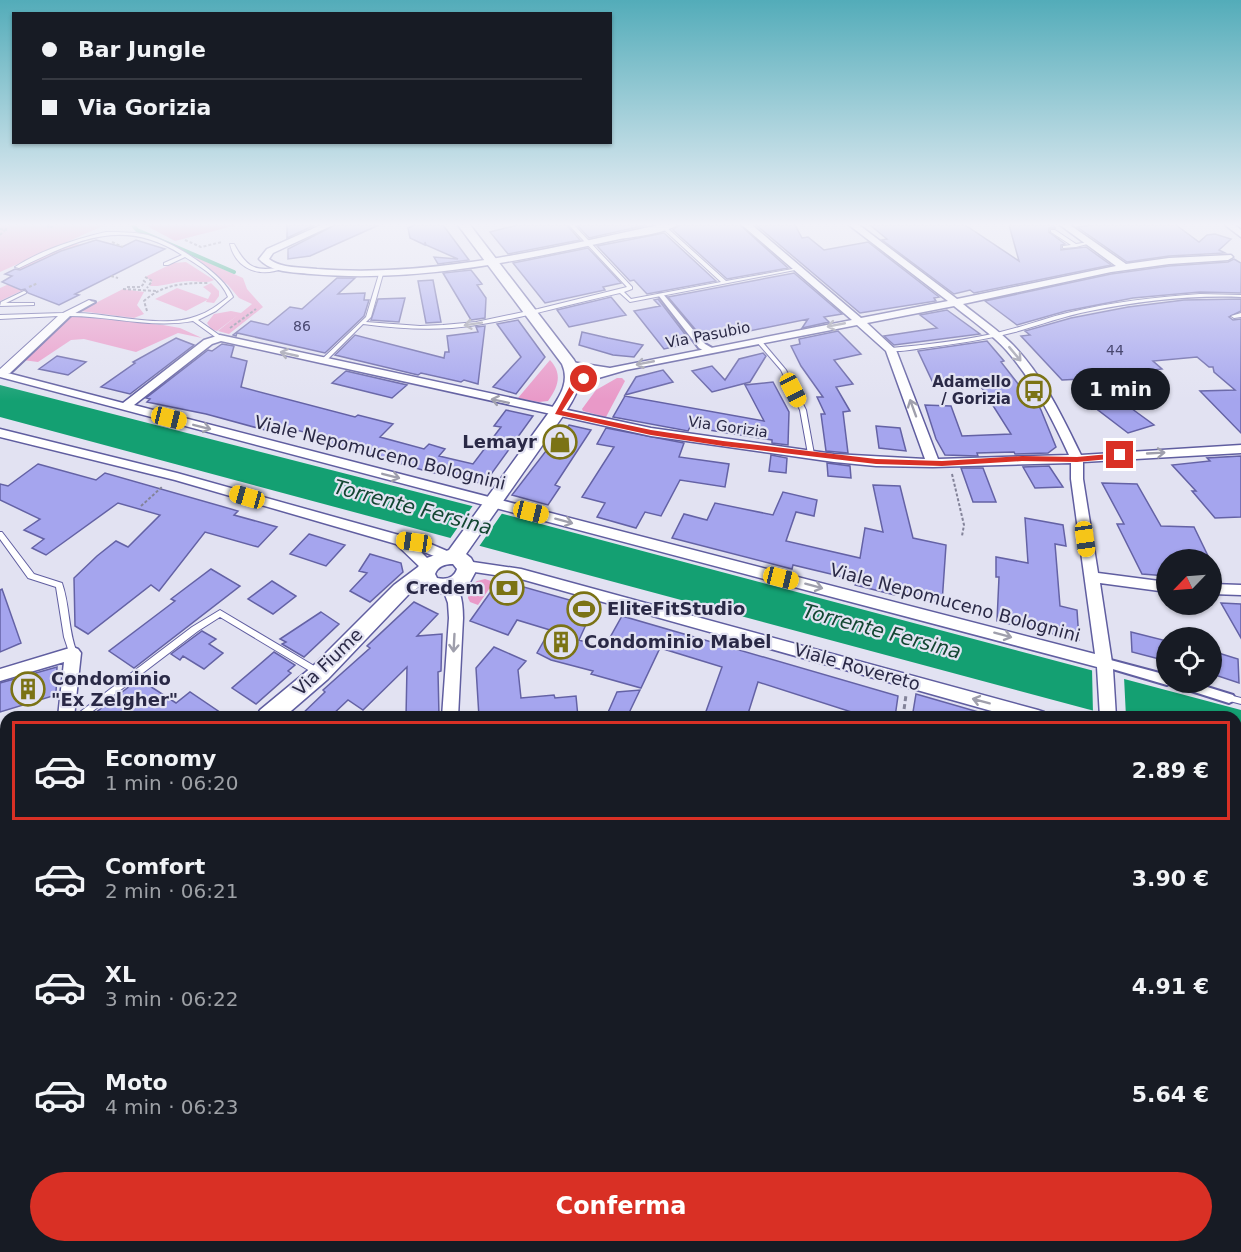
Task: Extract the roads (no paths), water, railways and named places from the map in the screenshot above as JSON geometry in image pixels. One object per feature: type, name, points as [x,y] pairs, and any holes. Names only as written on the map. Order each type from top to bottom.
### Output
[{"type":"main road","points":[[434,578],[463,579],[466,574],[458,556],[573,388],[574,374],[570,363],[508,283]]},
{"type":"main road","name":"Via Fiume","points":[[275,711],[320,673],[386,605],[434,578],[435,560],[458,556]]},
{"type":"street","points":[[815,283],[891,351],[933,463]]},
{"type":"street","points":[[930,283],[997,335],[1021,361],[1044,394],[1077,459],[1077,479],[1104,665],[1108,711]]},
{"type":"street","name":"Via Pasubio","points":[[573,388],[584,379],[615,369],[1045,283]]},
{"type":"street","points":[[660,295],[702,346],[710,350]]},
{"type":"street","points":[[0,373],[7,371],[65,315],[90,301]]},
{"type":"street","points":[[125,407],[208,342],[220,338]]},
{"type":"street","name":"Via Gorizia","points":[[220,338],[651,432],[876,462],[933,463],[1077,459],[1241,449]]},
{"type":"street","name":"Via Pasubio","points":[[570,363],[601,370],[615,369]]},
{"type":"street","name":"Viale Nepomuceno Bolognini","points":[[0,373],[491,505],[1156,678]]},
{"type":"street","name":"Viale Rovereto","points":[[0,433],[177,477],[1016,711]]},
{"type":"street","points":[[399,540],[455,603],[450,711]]},
{"type":"street","points":[[1091,577],[1156,586]]},
{"type":"street","points":[[1222,589],[1241,590]]},
{"type":"street","points":[[0,675],[73,653],[67,711]]},
{"type":"street","points":[[1212,693],[1229,698]]},
{"type":"lane","points":[[0,317],[94,315],[164,323],[195,320],[219,309],[231,297],[229,290],[222,283]]},
{"type":"lane","points":[[322,362],[364,323],[378,283]]},
{"type":"lane","points":[[364,323],[415,328],[454,326],[530,312],[630,288],[626,283]]},
{"type":"lane","points":[[621,291],[630,301],[723,283]]},
{"type":"lane","points":[[1,304],[24,292]]},
{"type":"lane","points":[[891,351],[997,335],[1071,314],[1125,304],[1211,293],[1241,296]]},
{"type":"lane","points":[[1,304],[32,304]]},
{"type":"lane","points":[[1234,316],[1241,315]]},
{"type":"lane","points":[[195,320],[220,338]]},
{"type":"lane","points":[[758,340],[783,370],[803,410],[811,454]]},
{"type":"lane","points":[[0,534],[31,576],[59,585],[64,599],[69,646],[73,653]]},
{"type":"lane","points":[[88,711],[195,629],[220,613],[320,673]]},
{"type":"lane","points":[[1229,698],[1241,701]]},
{"type":"water","name":"Torrente Fersina","points":[[0,385],[507,515],[1156,687],[1156,693],[1177,693],[1241,711],[1095,711],[0,417]]},
{"type":"place","name":"Adamello / Gorizia","points":[[1034,391]]},
{"type":"place","name":"Lemayr","points":[[560,442]]},
{"type":"place","name":"Credem","points":[[507,588]]},
{"type":"place","name":"EliteFitStudio","points":[[584,609]]},
{"type":"place","name":"Condominio Mabel","points":[[561,642]]},
{"type":"place","name":"Condominio \"Ex Zelgher\"","points":[[28,689]]}]
